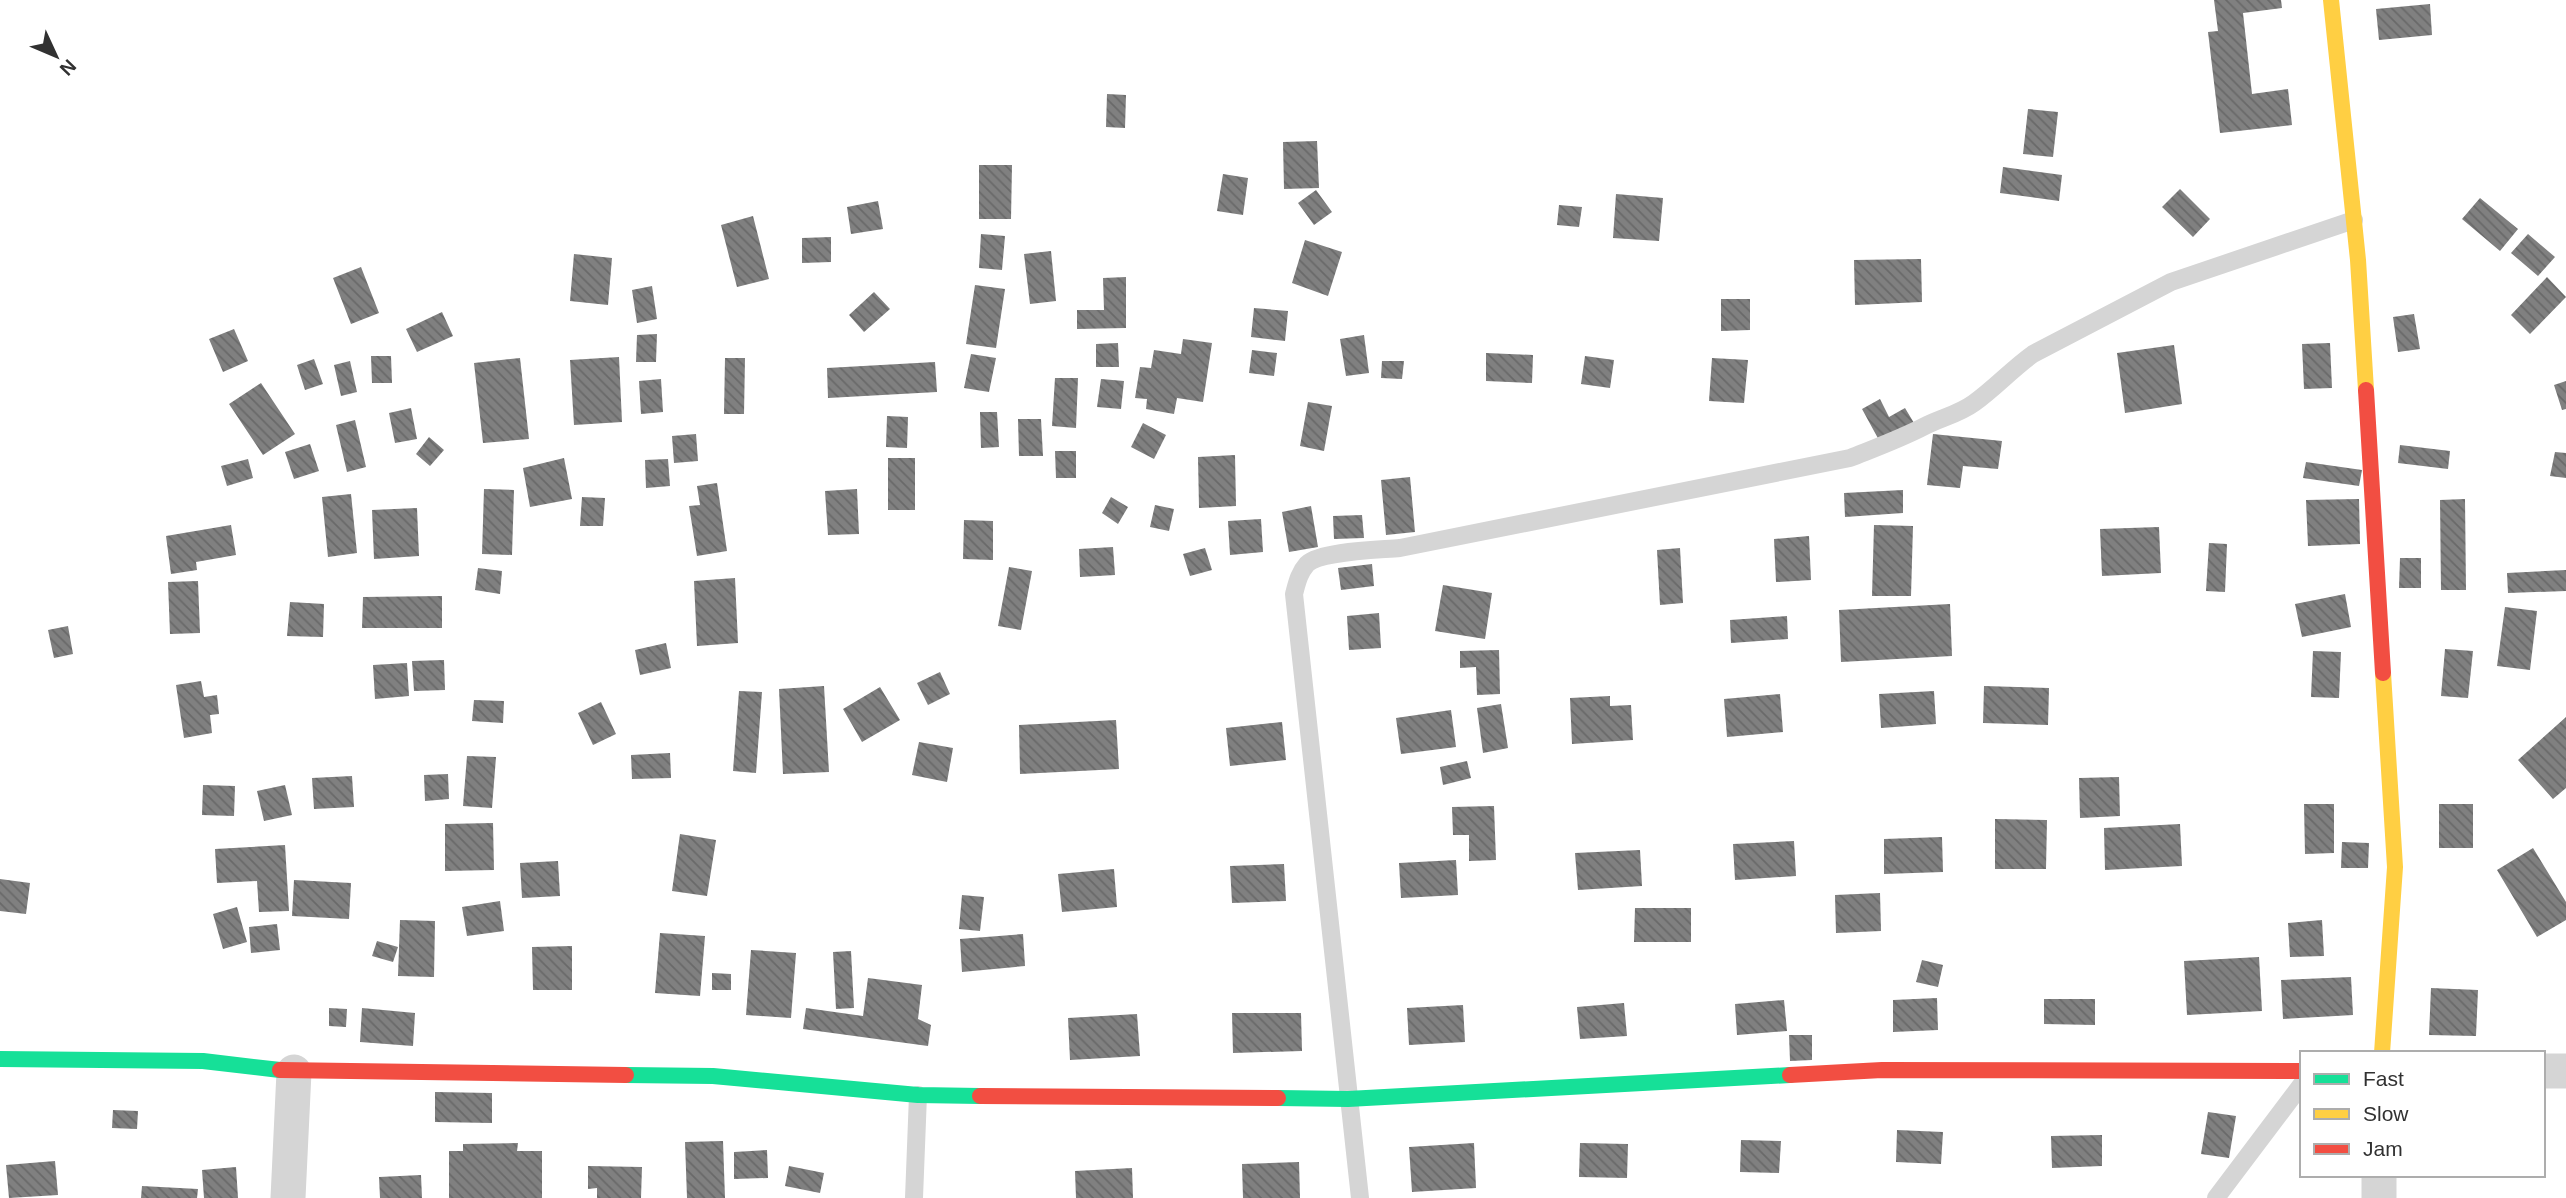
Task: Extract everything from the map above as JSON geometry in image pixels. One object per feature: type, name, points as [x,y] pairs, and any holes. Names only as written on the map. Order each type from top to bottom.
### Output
[{"type":"street","points":[[2331,0],[2354,220],[2395,867],[2382,1051]]},
{"type":"street","points":[[0,1059],[204,1061],[294,1072],[713,1076],[918,1095],[1348,1099],[1882,1070],[2300,1071]]},
{"type":"street","points":[[2545,1071],[2566,1071]]},
{"type":"street","points":[[288,1198],[294,1072]]},
{"type":"street","points":[[2379,1177],[2379,1198]]},
{"type":"lane","points":[[1360,1198],[1294,594],[1298,576],[1309,562],[1329,556],[1400,548],[1850,458],[1954,415],[1973,404],[2033,354],[2171,282],[2354,220]]},
{"type":"lane","points":[[2216,1198],[2300,1087]]},
{"type":"lane","points":[[914,1198],[918,1095]]},
{"type":"building","points":[[2214,0],[2281,0],[2282,8],[2243,13],[2252,94],[2288,89],[2292,125],[2220,133],[2208,32],[2218,31]]},
{"type":"building","points":[[2430,4],[2432,35],[2379,40],[2376,9]]},
{"type":"building","points":[[1107,94],[1126,95],[1125,128],[1106,127]]},
{"type":"building","points":[[2028,109],[2058,112],[2053,157],[2023,154]]},
{"type":"building","points":[[1317,141],[1319,188],[1284,189],[1283,142]]},
{"type":"building","points":[[979,165],[1012,165],[1011,219],[979,219]]},
{"type":"building","points":[[2003,167],[2062,175],[2059,201],[2000,193]]},
{"type":"building","points":[[1223,174],[1248,178],[1243,215],[1217,211]]},
{"type":"building","points":[[2180,189],[2210,219],[2193,237],[2162,207]]},
{"type":"building","points":[[1316,190],[1332,212],[1314,225],[1298,203]]},
{"type":"building","points":[[1616,194],[1663,198],[1659,241],[1613,238]]},
{"type":"building","points":[[2480,198],[2518,229],[2500,251],[2462,219]]},
{"type":"building","points":[[878,201],[883,229],[851,234],[847,207]]},
{"type":"building","points":[[1559,205],[1582,207],[1579,227],[1557,225]]},
{"type":"building","points":[[753,216],[769,279],[737,287],[721,225]]},
{"type":"building","points":[[981,234],[1005,236],[1002,270],[979,268]]},
{"type":"building","points":[[2528,234],[2555,257],[2538,276],[2511,253]]},
{"type":"building","points":[[831,237],[831,262],[802,263],[802,238]]},
{"type":"building","points":[[1305,240],[1342,252],[1328,296],[1292,283]]},
{"type":"building","points":[[1051,251],[1056,301],[1030,304],[1024,254]]},
{"type":"building","points":[[574,254],[612,258],[608,305],[570,301]]},
{"type":"building","points":[[1921,259],[1922,302],[1855,305],[1854,260]]},
{"type":"building","points":[[361,267],[379,313],[351,324],[333,278]]},
{"type":"building","points":[[1126,277],[1126,328],[1077,329],[1077,310],[1104,310],[1103,278]]},
{"type":"building","points":[[2547,277],[2566,297],[2530,334],[2511,315]]},
{"type":"building","points":[[975,285],[1005,289],[996,348],[966,344]]},
{"type":"building","points":[[652,286],[657,319],[637,323],[632,290]]},
{"type":"building","points":[[874,292],[890,309],[864,332],[849,315]]},
{"type":"building","points":[[1721,299],[1750,299],[1750,330],[1721,331]]},
{"type":"building","points":[[1254,308],[1288,311],[1285,341],[1251,337]]},
{"type":"building","points":[[442,312],[453,336],[417,352],[406,329]]},
{"type":"building","points":[[2414,314],[2420,349],[2398,352],[2393,317]]},
{"type":"building","points":[[234,329],[248,361],[223,372],[209,339]]},
{"type":"building","points":[[657,334],[656,362],[636,362],[637,335]]},
{"type":"building","points":[[1364,335],[1369,373],[1346,376],[1340,339]]},
{"type":"building","points":[[1183,339],[1212,343],[1203,402],[1177,398],[1174,414],[1146,409],[1147,399],[1135,398],[1140,367],[1151,368],[1154,350],[1181,354]]},
{"type":"building","points":[[1118,343],[1119,367],[1096,367],[1096,344]]},
{"type":"building","points":[[2330,343],[2332,388],[2304,389],[2302,344]]},
{"type":"building","points":[[2174,345],[2182,404],[2125,413],[2117,353]]},
{"type":"building","points":[[1252,350],[1277,353],[1274,376],[1249,373]]},
{"type":"building","points":[[1486,353],[1533,355],[1532,383],[1486,381]]},
{"type":"building","points":[[971,354],[996,358],[989,392],[964,388]]},
{"type":"building","points":[[371,356],[391,356],[392,383],[372,383]]},
{"type":"building","points":[[1585,356],[1614,360],[1610,388],[1581,384]]},
{"type":"building","points":[[619,357],[622,422],[574,425],[570,360]]},
{"type":"building","points":[[520,358],[529,439],[483,443],[474,363]]},
{"type":"building","points":[[725,358],[745,358],[744,414],[724,414]]},
{"type":"building","points":[[1712,358],[1748,360],[1744,403],[1709,401]]},
{"type":"building","points":[[314,359],[323,384],[305,390],[297,365]]},
{"type":"building","points":[[350,361],[357,392],[341,396],[334,365]]},
{"type":"building","points":[[1382,361],[1404,361],[1402,379],[1381,378]]},
{"type":"building","points":[[935,362],[937,392],[828,398],[827,368]]},
{"type":"building","points":[[1055,378],[1078,378],[1076,428],[1052,426]]},
{"type":"building","points":[[661,379],[663,412],[641,414],[639,381]]},
{"type":"building","points":[[1101,379],[1124,381],[1121,409],[1097,407]]},
{"type":"building","points":[[2566,381],[2566,409],[2562,410],[2554,385]]},
{"type":"building","points":[[261,383],[295,434],[263,455],[229,404]]},
{"type":"building","points":[[1880,399],[1889,417],[1905,408],[1914,423],[1880,442],[1862,409]]},
{"type":"building","points":[[1308,402],[1332,406],[1324,451],[1300,446]]},
{"type":"building","points":[[411,408],[417,439],[395,443],[389,413]]},
{"type":"building","points":[[980,412],[997,412],[999,447],[981,448]]},
{"type":"building","points":[[887,416],[908,417],[907,448],[886,447]]},
{"type":"building","points":[[1018,419],[1041,419],[1043,456],[1019,456]]},
{"type":"building","points":[[355,420],[366,467],[347,472],[336,425]]},
{"type":"building","points":[[1143,423],[1166,435],[1154,459],[1131,447]]},
{"type":"building","points":[[696,434],[698,461],[674,463],[672,436]]},
{"type":"building","points":[[1933,434],[2002,441],[1998,469],[1963,466],[1960,488],[1927,485]]},
{"type":"building","points":[[429,437],[444,450],[430,466],[416,454]]},
{"type":"building","points":[[310,444],[319,471],[294,479],[285,452]]},
{"type":"building","points":[[2400,445],[2450,451],[2448,469],[2398,463]]},
{"type":"building","points":[[1055,451],[1076,451],[1076,478],[1056,478]]},
{"type":"building","points":[[2555,452],[2566,453],[2566,478],[2550,476]]},
{"type":"building","points":[[1235,455],[1236,506],[1199,508],[1198,457]]},
{"type":"building","points":[[564,458],[572,499],[530,507],[523,468]]},
{"type":"building","points":[[888,458],[915,458],[915,510],[888,510]]},
{"type":"building","points":[[248,459],[253,478],[227,486],[221,466]]},
{"type":"building","points":[[668,459],[670,486],[646,488],[645,460]]},
{"type":"building","points":[[2306,462],[2362,470],[2359,486],[2303,478]]},
{"type":"building","points":[[1410,477],[1415,532],[1386,535],[1381,480]]},
{"type":"building","points":[[717,483],[727,551],[697,556],[689,506],[700,505],[697,486]]},
{"type":"building","points":[[484,489],[514,490],[512,555],[482,554]]},
{"type":"building","points":[[857,489],[859,534],[828,535],[825,491]]},
{"type":"building","points":[[1903,490],[1903,513],[1845,517],[1844,493]]},
{"type":"building","points":[[351,494],[357,553],[328,557],[322,497]]},
{"type":"building","points":[[582,497],[605,498],[603,526],[580,526]]},
{"type":"building","points":[[1111,497],[1128,507],[1118,524],[1102,513]]},
{"type":"building","points":[[2359,499],[2360,544],[2308,546],[2306,500]]},
{"type":"building","points":[[2465,499],[2466,590],[2441,590],[2440,500]]},
{"type":"building","points":[[1155,505],[1174,509],[1169,531],[1150,527]]},
{"type":"building","points":[[1311,506],[1318,547],[1289,552],[1282,512]]},
{"type":"building","points":[[417,508],[419,556],[374,559],[372,510]]},
{"type":"building","points":[[1362,515],[1364,538],[1334,539],[1333,516]]},
{"type":"building","points":[[1261,519],[1263,552],[1230,555],[1228,521]]},
{"type":"building","points":[[964,520],[993,521],[993,560],[963,559]]},
{"type":"building","points":[[231,525],[236,555],[196,562],[197,570],[171,574],[166,536]]},
{"type":"building","points":[[1874,525],[1913,526],[1911,596],[1872,596]]},
{"type":"building","points":[[2159,527],[2161,573],[2102,576],[2100,529]]},
{"type":"building","points":[[1809,536],[1811,580],[1776,582],[1774,539]]},
{"type":"building","points":[[2209,543],[2227,544],[2225,592],[2206,591]]},
{"type":"building","points":[[1113,547],[1115,575],[1080,577],[1079,549]]},
{"type":"building","points":[[1205,548],[1212,570],[1190,576],[1183,554]]},
{"type":"building","points":[[1680,548],[1683,603],[1660,605],[1657,550]]},
{"type":"building","points":[[2400,558],[2421,558],[2421,588],[2399,588]]},
{"type":"building","points":[[1372,564],[1374,586],[1341,590],[1338,568]]},
{"type":"building","points":[[1009,567],[1032,571],[1021,630],[998,626]]},
{"type":"building","points":[[478,568],[502,571],[500,594],[475,590]]},
{"type":"building","points":[[2566,570],[2566,591],[2508,593],[2507,573]]},
{"type":"building","points":[[735,578],[738,643],[697,646],[694,581]]},
{"type":"building","points":[[198,581],[200,633],[170,634],[168,582]]},
{"type":"building","points":[[1443,585],[1492,593],[1485,639],[1435,631]]},
{"type":"building","points":[[2345,594],[2351,627],[2302,637],[2295,604]]},
{"type":"building","points":[[442,596],[442,628],[362,628],[363,597]]},
{"type":"building","points":[[290,602],[324,604],[323,637],[287,636]]},
{"type":"building","points":[[1950,604],[1952,656],[1841,662],[1839,610]]},
{"type":"building","points":[[2505,607],[2537,611],[2530,670],[2497,666]]},
{"type":"building","points":[[1379,613],[1381,648],[1349,650],[1347,616]]},
{"type":"building","points":[[1787,616],[1788,639],[1731,643],[1730,620]]},
{"type":"building","points":[[68,626],[73,654],[54,658],[48,630]]},
{"type":"building","points":[[666,643],[671,668],[640,675],[635,650]]},
{"type":"building","points":[[2445,649],[2473,651],[2468,698],[2441,696]]},
{"type":"building","points":[[1499,650],[1500,694],[1477,695],[1476,667],[1460,668],[1460,651]]},
{"type":"building","points":[[2313,651],[2341,652],[2339,698],[2311,697]]},
{"type":"building","points":[[444,660],[445,690],[414,691],[412,661]]},
{"type":"building","points":[[407,663],[409,696],[375,699],[373,665]]},
{"type":"building","points":[[940,672],[950,694],[928,705],[917,683]]},
{"type":"building","points":[[201,681],[204,697],[217,695],[219,714],[210,715],[212,733],[184,738],[176,685]]},
{"type":"building","points":[[824,686],[829,772],[783,774],[779,689]]},
{"type":"building","points":[[1984,686],[2049,688],[2048,725],[1983,723]]},
{"type":"building","points":[[880,687],[900,720],[862,742],[843,709]]},
{"type":"building","points":[[739,691],[762,692],[756,773],[733,771]]},
{"type":"building","points":[[1934,691],[1936,724],[1881,728],[1879,694]]},
{"type":"building","points":[[1780,694],[1783,732],[1727,737],[1724,699]]},
{"type":"building","points":[[1610,696],[1610,706],[1631,705],[1633,740],[1572,744],[1570,698]]},
{"type":"building","points":[[474,700],[504,701],[503,723],[472,721]]},
{"type":"building","points":[[601,702],[616,734],[593,745],[578,713]]},
{"type":"building","points":[[1501,704],[1508,748],[1483,753],[1477,708]]},
{"type":"building","points":[[1451,710],[1456,747],[1401,754],[1396,718]]},
{"type":"building","points":[[2566,717],[2566,788],[2553,799],[2518,760]]},
{"type":"building","points":[[1116,720],[1119,769],[1020,774],[1019,725]]},
{"type":"building","points":[[1282,722],[1286,760],[1230,766],[1226,728]]},
{"type":"building","points":[[919,742],[953,748],[947,782],[912,775]]},
{"type":"building","points":[[670,753],[671,778],[632,779],[631,755]]},
{"type":"building","points":[[467,756],[496,757],[492,808],[463,806]]},
{"type":"building","points":[[1467,761],[1471,778],[1443,785],[1440,767]]},
{"type":"building","points":[[448,774],[449,799],[425,801],[424,775]]},
{"type":"building","points":[[352,776],[354,807],[314,809],[312,778]]},
{"type":"building","points":[[2119,777],[2120,816],[2080,818],[2079,778]]},
{"type":"building","points":[[203,785],[235,786],[234,816],[202,815]]},
{"type":"building","points":[[285,785],[292,815],[264,821],[257,791]]},
{"type":"building","points":[[2304,804],[2334,804],[2334,853],[2305,854]]},
{"type":"building","points":[[2439,804],[2473,804],[2473,848],[2439,848]]},
{"type":"building","points":[[1494,806],[1496,860],[1469,861],[1469,835],[1453,835],[1452,807]]},
{"type":"building","points":[[1995,819],[2047,820],[2046,869],[1995,869]]},
{"type":"building","points":[[493,823],[494,870],[445,871],[445,824]]},
{"type":"building","points":[[2180,824],[2182,866],[2105,870],[2104,828]]},
{"type":"building","points":[[680,834],[716,840],[707,896],[672,891]]},
{"type":"building","points":[[1942,837],[1943,872],[1884,874],[1884,839]]},
{"type":"building","points":[[1794,841],[1796,876],[1735,880],[1733,844]]},
{"type":"building","points":[[2342,842],[2369,843],[2368,868],[2341,868]]},
{"type":"building","points":[[285,845],[289,911],[259,912],[257,881],[217,883],[215,849]]},
{"type":"building","points":[[2533,848],[2566,902],[2566,920],[2537,937],[2497,870]]},
{"type":"building","points":[[1640,850],[1642,886],[1578,890],[1575,853]]},
{"type":"building","points":[[1456,860],[1458,895],[1401,898],[1399,863]]},
{"type":"building","points":[[558,861],[560,896],[522,898],[520,863]]},
{"type":"building","points":[[1284,864],[1286,901],[1232,903],[1230,866]]},
{"type":"building","points":[[1114,869],[1117,907],[1062,912],[1058,874]]},
{"type":"building","points":[[0,879],[30,883],[26,914],[0,911]]},
{"type":"building","points":[[294,880],[351,883],[349,919],[292,916]]},
{"type":"building","points":[[1880,893],[1881,931],[1836,933],[1835,895]]},
{"type":"building","points":[[962,895],[984,897],[980,931],[959,929]]},
{"type":"building","points":[[500,901],[504,931],[467,936],[462,907]]},
{"type":"building","points":[[237,907],[247,942],[223,949],[213,914]]},
{"type":"building","points":[[1635,908],[1691,908],[1691,942],[1634,942]]},
{"type":"building","points":[[400,920],[435,921],[434,977],[398,976]]},
{"type":"building","points":[[2322,920],[2324,956],[2290,957],[2288,923]]},
{"type":"building","points":[[277,924],[280,950],[251,953],[249,927]]},
{"type":"building","points":[[660,933],[705,936],[700,996],[655,993]]},
{"type":"building","points":[[1023,934],[1025,966],[962,972],[960,939]]},
{"type":"building","points":[[377,941],[398,947],[393,962],[372,956]]},
{"type":"building","points":[[572,946],[572,990],[533,990],[532,947]]},
{"type":"building","points":[[751,950],[796,953],[791,1018],[746,1015]]},
{"type":"building","points":[[851,951],[854,1008],[836,1009],[833,952]]},
{"type":"building","points":[[2259,957],[2262,1011],[2187,1015],[2184,961]]},
{"type":"building","points":[[1922,960],[1943,965],[1938,987],[1916,982]]},
{"type":"building","points":[[712,973],[731,974],[731,990],[712,990]]},
{"type":"building","points":[[2351,977],[2353,1015],[2283,1019],[2281,980]]},
{"type":"building","points":[[868,978],[922,985],[918,1019],[931,1025],[928,1046],[803,1029],[806,1008],[863,1016]]},
{"type":"building","points":[[2431,988],[2478,990],[2476,1036],[2429,1035]]},
{"type":"building","points":[[1937,998],[1938,1030],[1893,1032],[1893,1000]]},
{"type":"building","points":[[2044,999],[2095,999],[2095,1025],[2044,1024]]},
{"type":"building","points":[[1784,1000],[1787,1031],[1737,1035],[1735,1004]]},
{"type":"building","points":[[1624,1003],[1627,1036],[1580,1039],[1577,1007]]},
{"type":"building","points":[[1463,1005],[1465,1042],[1409,1045],[1407,1008]]},
{"type":"building","points":[[329,1008],[347,1009],[346,1027],[329,1026]]},
{"type":"building","points":[[362,1008],[415,1013],[413,1046],[360,1042]]},
{"type":"building","points":[[1232,1013],[1301,1013],[1302,1051],[1233,1053]]},
{"type":"building","points":[[1137,1014],[1140,1056],[1070,1060],[1068,1018]]},
{"type":"building","points":[[1789,1035],[1812,1035],[1812,1060],[1790,1061]]},
{"type":"building","points":[[435,1092],[492,1093],[492,1123],[435,1122]]},
{"type":"building","points":[[113,1110],[138,1111],[137,1129],[112,1128]]},
{"type":"building","points":[[2208,1112],[2236,1116],[2229,1158],[2201,1154]]},
{"type":"building","points":[[1897,1130],[1943,1132],[1941,1164],[1896,1162]]},
{"type":"building","points":[[2102,1135],[2102,1166],[2052,1168],[2051,1136]]},
{"type":"building","points":[[1741,1140],[1781,1141],[1779,1173],[1740,1172]]},
{"type":"building","points":[[723,1141],[725,1198],[687,1198],[685,1142]]},
{"type":"building","points":[[518,1143],[517,1151],[542,1151],[542,1198],[449,1198],[449,1151],[463,1151],[463,1144]]},
{"type":"building","points":[[1474,1143],[1476,1188],[1412,1192],[1409,1147]]},
{"type":"building","points":[[1580,1143],[1628,1144],[1627,1178],[1579,1177]]},
{"type":"building","points":[[767,1150],[768,1178],[734,1179],[734,1152]]},
{"type":"building","points":[[55,1161],[58,1195],[9,1198],[6,1165]]},
{"type":"building","points":[[1299,1162],[1300,1198],[1243,1198],[1242,1164]]},
{"type":"building","points":[[588,1166],[642,1167],[641,1198],[597,1198],[597,1188],[588,1189]]},
{"type":"building","points":[[789,1166],[824,1173],[820,1193],[785,1186]]},
{"type":"building","points":[[236,1167],[238,1198],[204,1198],[202,1170]]},
{"type":"building","points":[[1132,1168],[1133,1198],[1076,1198],[1075,1171]]},
{"type":"building","points":[[421,1175],[422,1198],[380,1198],[379,1177]]},
{"type":"building","points":[[142,1186],[198,1189],[197,1198],[141,1198]]},
{"type":"traffic: fast","points":[[0,1059],[203,1061],[280,1070]]},
{"type":"traffic: fast","points":[[626,1075],[713,1076],[918,1095],[980,1096]]},
{"type":"traffic: fast","points":[[1278,1098],[1348,1099],[1790,1075]]},
{"type":"traffic: slow","points":[[2331,0],[2358,260],[2366,390]]},
{"type":"traffic: slow","points":[[2382,1051],[2395,867],[2383,673]]},
{"type":"traffic: jam","points":[[2366,390],[2383,673]]},
{"type":"traffic: jam","points":[[280,1070],[626,1075]]},
{"type":"traffic: jam","points":[[1790,1075],[1882,1070],[2300,1071]]},
{"type":"traffic: jam","points":[[980,1096],[1278,1098]]}]
